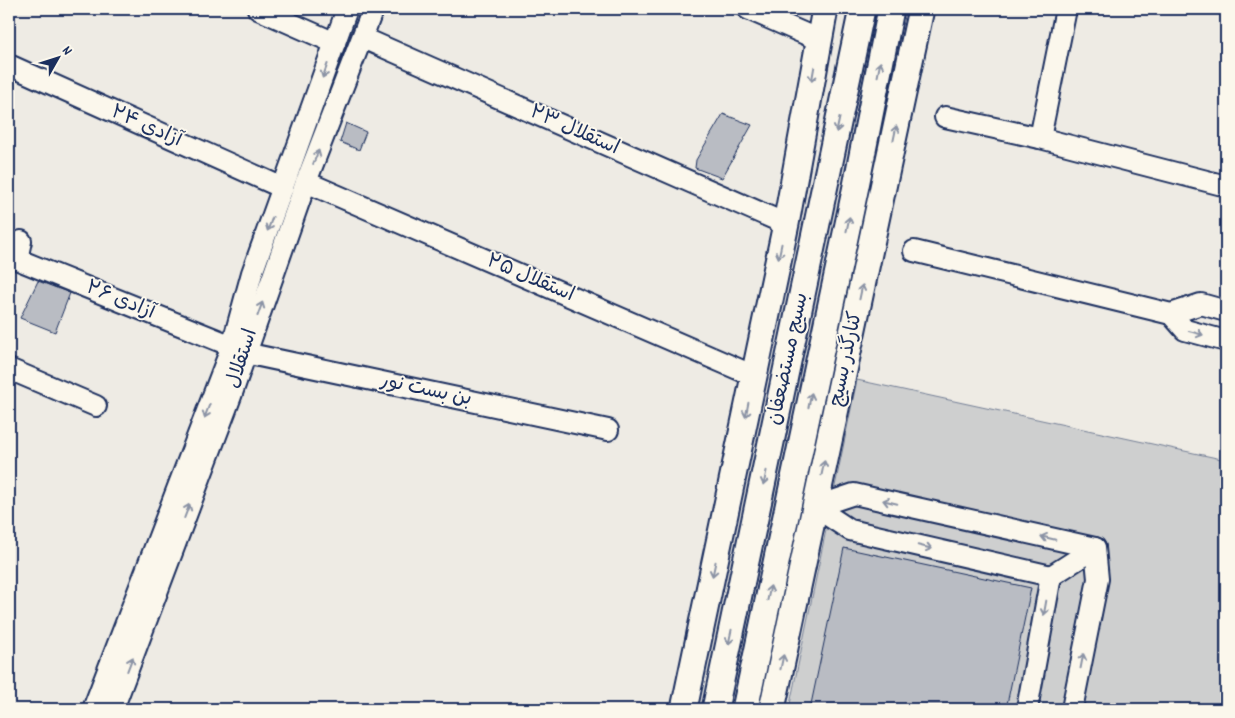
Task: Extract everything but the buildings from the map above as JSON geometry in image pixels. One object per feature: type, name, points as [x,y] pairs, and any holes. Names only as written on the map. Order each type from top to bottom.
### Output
[{"type":"main road","points":[[684,709],[786,224],[825,9]]},
{"type":"main road","name":"بسیج مستضعفان","points":[[715,709],[862,9]]},
{"type":"main road","name":"بسیج مستضعفان","points":[[745,709],[856,186],[890,9]]},
{"type":"main road","name":"کنارگذر بسیج","points":[[772,709],[921,9]]},
{"type":"main road","points":[[724,523],[754,529]]},
{"type":"street","points":[[258,9],[335,43]]},
{"type":"street","name":"استقلال","points":[[239,350],[246,271],[283,188],[347,9]]},
{"type":"street","name":"استقلال","points":[[93,709],[151,582],[239,350],[373,9]]},
{"type":"street","points":[[748,9],[819,40]]},
{"type":"street","points":[[1040,138],[1066,9]]},
{"type":"street","name":"استقلال ۲۳","points":[[363,38],[786,224]]},
{"type":"street","name":"آزادی ۲۴","points":[[9,65],[283,188]]},
{"type":"street","points":[[945,116],[1040,138],[1226,186]]},
{"type":"street","name":"استقلال ۲۵","points":[[306,182],[754,376]]},
{"type":"street","points":[[914,251],[1171,314],[1201,304],[1226,311]]},
{"type":"street","name":"آزادی ۲۶","points":[[15,252],[239,350]]},
{"type":"street","points":[[1171,314],[1185,330],[1226,341]]},
{"type":"street","name":"بن بست نور","points":[[239,350],[608,430]]},
{"type":"street","points":[[9,369],[96,406]]},
{"type":"street","points":[[815,507],[854,494],[1095,548]]},
{"type":"street","points":[[815,507],[850,530],[1051,576],[1095,548]]},
{"type":"street","points":[[1072,709],[1098,579],[1095,548]]},
{"type":"street","points":[[1027,709],[1051,576]]},
{"type":"street","name":"استقلال","points":[[113,709],[151,582]]},
{"type":"shaded area","points":[[857,380],[1226,460],[1226,709],[789,709]]}]
